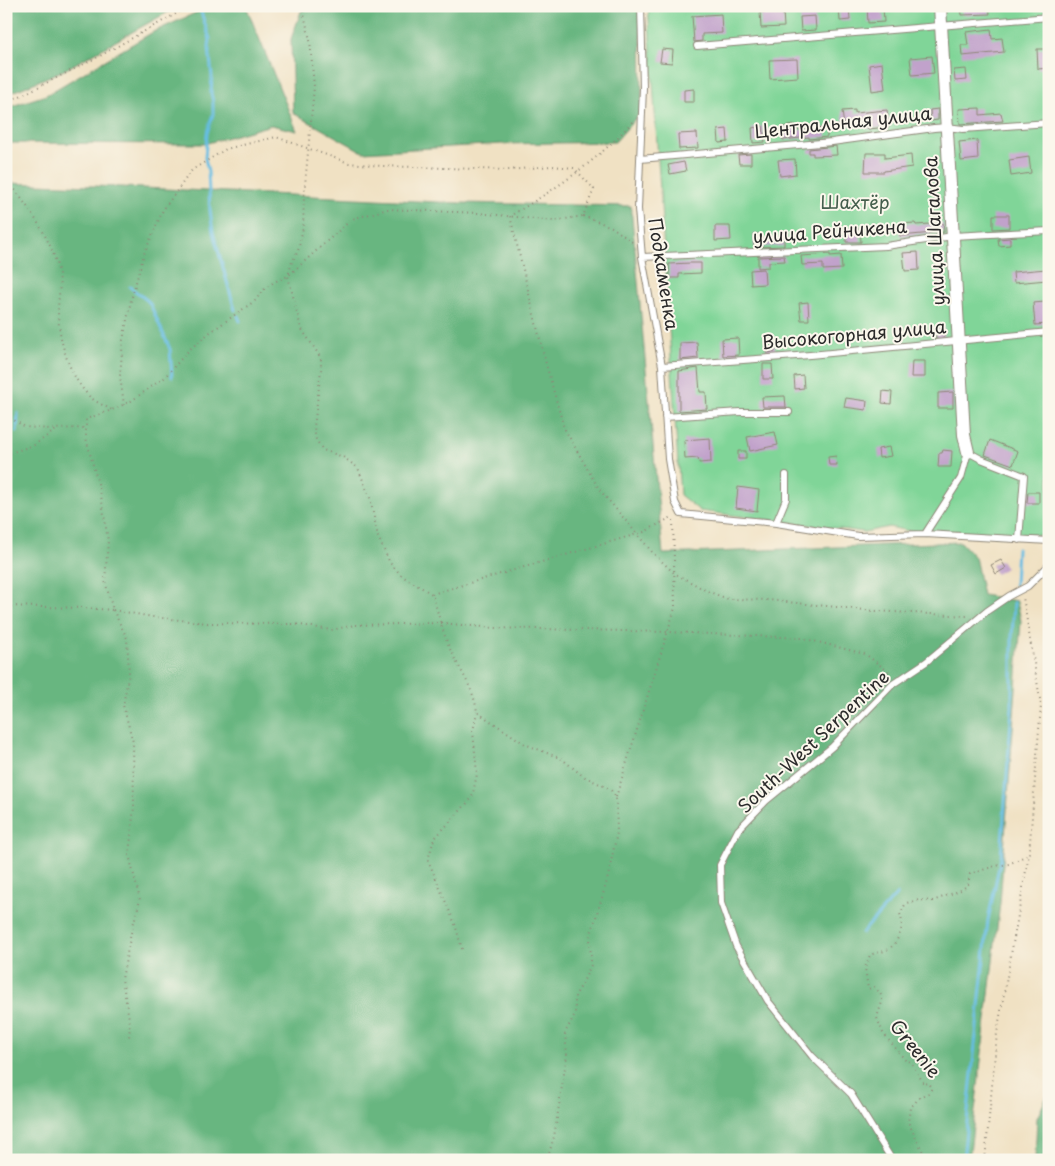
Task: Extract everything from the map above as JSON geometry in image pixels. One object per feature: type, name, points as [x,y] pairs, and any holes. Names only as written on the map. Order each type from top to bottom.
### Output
[{"type":"street","name":"улица Шагалова","points":[[940,6],[964,435],[968,452]]},
{"type":"lane","name":"Подкаменка","points":[[641,6],[642,111],[638,209],[642,257],[662,366],[668,459],[675,502],[681,514],[776,523]]},
{"type":"lane","points":[[698,46],[1049,17]]},
{"type":"lane","name":"Центральная улица","points":[[640,158],[832,142],[947,127],[963,129],[1049,123]]},
{"type":"lane","name":"улица Рейникена","points":[[642,257],[886,246],[953,236],[1049,231]]},
{"type":"lane","name":"Высокогорная улица","points":[[662,366],[810,355],[1049,332]]},
{"type":"lane","points":[[665,417],[740,412],[789,412]]},
{"type":"lane","points":[[925,534],[961,478],[968,452],[1024,476],[1018,540]]},
{"type":"lane","points":[[786,476],[786,499],[776,523],[858,536],[925,534],[1049,540]]},
{"type":"lane","points":[[892,1160],[851,1094],[812,1056],[768,1001],[740,954],[721,903],[720,865],[738,830],[766,801],[832,747],[894,684],[926,662],[983,614],[1025,587],[1049,565]]},
{"type":"path","points":[[6,101],[18,97],[96,58],[190,6]]},
{"type":"path","points":[[302,6],[310,40],[314,87],[303,228],[298,251],[288,276],[301,328],[320,358],[322,370],[314,427],[316,440],[323,450],[343,457],[358,468],[370,498],[378,537],[390,564],[402,576],[432,594],[449,647],[466,677],[476,702],[477,712],[472,731],[477,774],[472,798],[434,839],[428,860],[456,924],[462,949]]},
{"type":"path","points":[[510,216],[554,190],[578,172],[619,138],[642,111]]},
{"type":"path","points":[[124,404],[120,376],[123,340],[129,308],[144,254],[163,210],[192,170],[226,149],[276,137],[349,163],[382,166],[509,170],[552,166],[574,168],[594,189],[584,216]]},
{"type":"path","points":[[6,178],[27,206],[47,238],[59,275],[58,315],[65,355],[90,398],[112,410]]},
{"type":"path","points":[[129,1039],[130,1024],[122,979],[140,900],[129,855],[134,807],[133,742],[123,705],[129,673],[127,638],[113,610],[105,581],[108,541],[101,495],[86,438],[86,419],[124,404],[164,378],[189,350],[224,321],[256,300],[262,291],[274,282],[288,276],[352,218],[388,210],[478,213],[554,221],[584,216],[612,227],[635,244],[642,257]]},
{"type":"path","points":[[510,216],[564,428],[600,488],[636,534],[674,573],[706,591],[728,599],[768,600],[963,616],[983,614]]},
{"type":"path","points":[[6,416],[25,427],[85,428]]},
{"type":"path","points":[[6,456],[34,445],[58,429]]},
{"type":"path","points":[[432,594],[636,534],[673,516],[675,608],[616,797],[617,833],[607,881],[590,938],[591,965],[574,996],[575,1014],[565,1033],[567,1056],[554,1138],[547,1160]]},
{"type":"path","points":[[984,1160],[997,1033],[1029,854],[1041,705],[1024,605],[1025,587]]},
{"type":"path","points":[[6,606],[113,610],[207,623],[294,624],[331,630],[355,625],[442,623],[494,628],[668,632],[802,638],[865,654],[889,672],[894,684]]},
{"type":"path","points":[[477,712],[525,744],[562,760],[583,776],[610,789],[616,797]]},
{"type":"path","name":"Greenie","points":[[927,1160],[908,1122],[910,1108],[921,1096],[929,1093],[932,1088],[929,1083],[924,1084],[911,1062],[906,1062],[883,1033],[877,1018],[883,1002],[880,992],[874,987],[868,989],[865,968],[870,955],[890,949],[898,937],[902,928],[900,914],[906,903],[919,900],[933,901],[961,890],[968,885],[970,874],[995,866],[1009,864],[1029,854]]},
{"type":"green space","points":[[6,6],[179,6],[64,70],[6,95]]},
{"type":"green space","points":[[211,6],[246,6],[297,131],[271,125],[204,144],[6,143],[6,108],[46,95],[153,32]]},
{"type":"green space","points":[[303,6],[641,6],[642,111],[615,142],[502,144],[363,152],[293,113],[291,39]]},
{"type":"green space","name":"Шахтёр","points":[[648,6],[1049,6],[1049,535],[990,535],[956,531],[919,533],[889,527],[864,532],[700,511],[680,495]]},
{"type":"green space","points":[[6,183],[459,203],[631,206],[663,554],[961,542],[975,557],[983,595],[1017,601],[1021,621],[1000,903],[969,1160],[6,1160]]},
{"type":"green space","points":[[1049,1092],[1049,1160],[1035,1160],[1037,1118]]},
{"type":"building","points":[[867,6],[883,6],[884,22],[868,23]]},
{"type":"building","points":[[961,6],[989,6],[990,14],[962,15]]},
{"type":"building","points":[[849,7],[850,20],[840,21],[839,8]]},
{"type":"building","points":[[783,11],[784,27],[761,28],[760,12]]},
{"type":"building","points":[[721,14],[722,33],[702,34],[702,41],[694,42],[692,16]]},
{"type":"building","points":[[815,16],[816,30],[801,31],[800,17]]},
{"type":"building","points":[[991,29],[992,39],[1002,38],[1004,52],[962,56],[961,45],[968,45],[966,32]]},
{"type":"building","points":[[662,49],[673,50],[672,63],[660,62]]},
{"type":"building","points":[[1037,49],[1049,49],[1049,68],[1038,69]]},
{"type":"building","points":[[932,56],[934,73],[912,75],[910,58]]},
{"type":"building","points":[[797,59],[798,77],[770,79],[769,60]]},
{"type":"building","points":[[882,63],[885,89],[872,91],[869,65]]},
{"type":"building","points":[[966,69],[967,80],[955,81],[954,70]]},
{"type":"building","points":[[694,89],[694,102],[684,102],[684,90]]},
{"type":"building","points":[[980,108],[980,115],[1001,113],[1003,121],[960,124],[959,109]]},
{"type":"building","points":[[938,109],[938,120],[931,121],[930,110]]},
{"type":"building","points":[[855,110],[855,113],[887,110],[889,127],[868,129],[867,124],[844,126],[842,111]]},
{"type":"building","points":[[796,125],[796,130],[827,128],[827,137],[783,140],[781,127]]},
{"type":"building","points":[[763,126],[765,142],[753,143],[752,128]]},
{"type":"building","points":[[727,129],[728,142],[719,143],[718,130]]},
{"type":"building","points":[[697,133],[698,148],[679,149],[678,134]]},
{"type":"building","points":[[977,140],[978,159],[961,161],[959,142]]},
{"type":"building","points":[[836,146],[837,155],[813,156],[813,153],[809,153],[809,149]]},
{"type":"building","points":[[866,153],[885,153],[885,158],[911,155],[912,167],[884,172],[865,172]]},
{"type":"building","points":[[751,154],[751,164],[739,164],[738,155]]},
{"type":"building","points":[[1029,157],[1031,173],[1011,176],[1009,160]]},
{"type":"building","points":[[795,159],[796,174],[780,176],[778,160]]},
{"type":"building","points":[[684,162],[686,171],[670,174],[668,165]]},
{"type":"building","points":[[993,215],[1009,215],[1009,228],[993,229]]},
{"type":"building","points":[[915,223],[916,225],[943,223],[944,232],[900,236],[899,224]]},
{"type":"building","points":[[715,226],[730,226],[731,240],[715,241]]},
{"type":"building","points":[[860,228],[861,242],[846,242],[846,229]]},
{"type":"building","points":[[754,234],[762,234],[763,240],[784,239],[784,246],[754,246]]},
{"type":"building","points":[[1010,238],[1010,245],[999,246],[998,239]]},
{"type":"building","points":[[918,252],[919,270],[905,271],[903,253]]},
{"type":"building","points":[[830,254],[830,256],[841,255],[842,269],[823,270],[823,264],[802,265],[801,256]]},
{"type":"building","points":[[784,256],[785,261],[769,262],[769,267],[758,268],[758,257]]},
{"type":"building","points":[[701,263],[701,273],[679,274],[679,278],[669,278],[669,264]]},
{"type":"building","points":[[764,269],[765,284],[751,285],[750,270]]},
{"type":"building","points":[[1046,269],[1047,280],[1014,283],[1013,272]]},
{"type":"building","points":[[808,302],[809,320],[801,320],[799,303]]},
{"type":"building","points":[[1045,302],[1047,324],[1035,325],[1033,303]]},
{"type":"building","points":[[944,327],[944,337],[936,338],[935,328]]},
{"type":"building","points":[[738,338],[739,355],[723,356],[722,339]]},
{"type":"building","points":[[697,342],[698,358],[680,360],[680,343]]},
{"type":"building","points":[[775,344],[775,352],[767,353],[766,345]]},
{"type":"building","points":[[912,361],[925,361],[925,377],[911,377]]},
{"type":"building","points":[[763,364],[772,364],[773,379],[763,379]]},
{"type":"building","points":[[698,368],[700,392],[706,392],[707,409],[679,411],[679,371]]},
{"type":"building","points":[[803,375],[804,388],[795,389],[794,376]]},
{"type":"building","points":[[883,391],[892,392],[891,404],[882,403]]},
{"type":"building","points":[[953,392],[953,408],[938,408],[938,393]]},
{"type":"building","points":[[785,396],[786,407],[763,407],[762,397]]},
{"type":"building","points":[[846,398],[867,401],[866,410],[844,407]]},
{"type":"building","points":[[775,432],[778,445],[750,451],[747,437]]},
{"type":"building","points":[[710,438],[711,462],[699,463],[698,458],[685,459],[684,440]]},
{"type":"building","points":[[990,440],[1018,451],[1013,465],[985,455]]},
{"type":"building","points":[[889,447],[891,456],[879,458],[878,449]]},
{"type":"building","points":[[943,450],[952,451],[951,467],[938,467],[939,453],[942,453]]},
{"type":"building","points":[[738,451],[746,451],[746,459],[738,459]]},
{"type":"building","points":[[836,456],[837,465],[829,465],[828,457]]},
{"type":"building","points":[[738,487],[759,490],[757,511],[736,508]]},
{"type":"building","points":[[1028,492],[1039,492],[1039,503],[1027,503]]},
{"type":"building","points":[[1001,560],[1006,568],[996,574],[991,565]]},
{"type":"waterway","points":[[199,6],[210,39],[213,114],[207,133],[205,158],[208,172],[210,210],[213,232],[235,310]]},
{"type":"waterway","points":[[130,287],[148,301],[151,306],[170,349],[172,377]]},
{"type":"waterway","points":[[238,316],[240,321]]},
{"type":"waterway","points":[[17,431],[18,413]]},
{"type":"waterway","points":[[1015,584],[1017,549]]},
{"type":"waterway","points":[[963,1160],[988,920],[1001,857],[1012,707],[1014,602]]},
{"type":"waterway","points":[[862,933],[897,894]]}]
